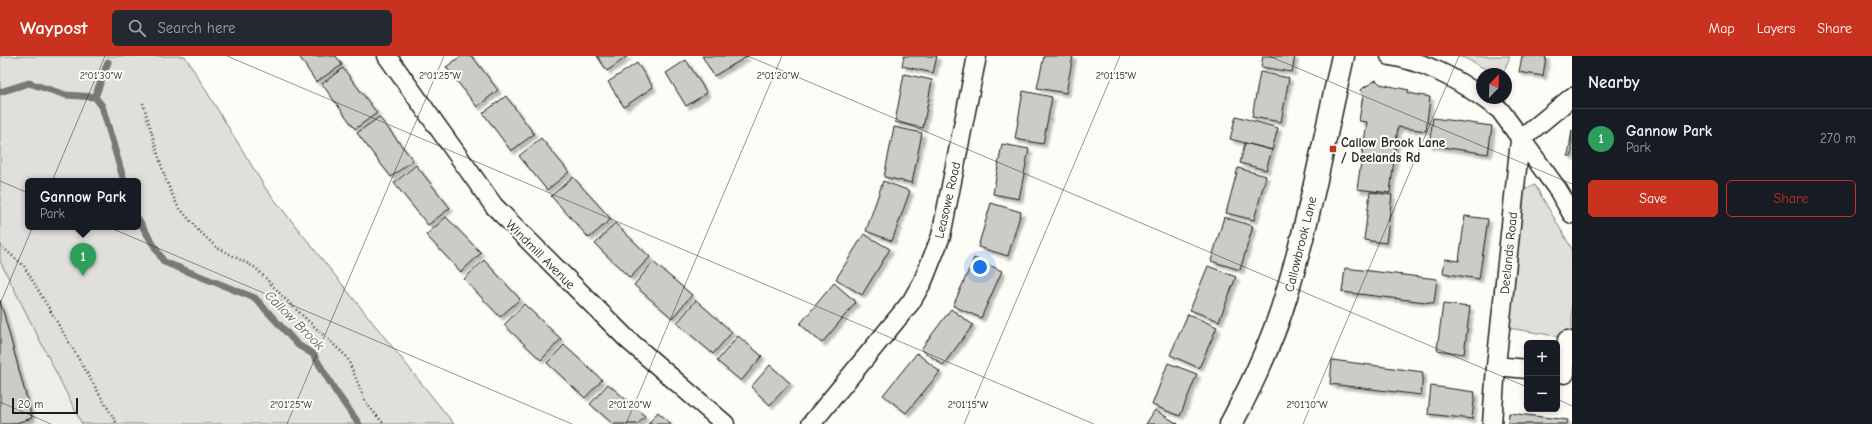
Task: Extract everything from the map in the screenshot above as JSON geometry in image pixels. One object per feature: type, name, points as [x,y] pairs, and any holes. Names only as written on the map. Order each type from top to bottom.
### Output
[{"type":"street","name":"Windmill Avenue","points":[[388,56],[494,206],[627,339],[725,424]]},
{"type":"street","name":"Leasowe Road","points":[[811,424],[911,302],[922,281],[941,236],[977,56]]},
{"type":"street","name":"Callowbrook Lane","points":[[1231,424],[1247,394],[1286,297],[1307,220],[1343,56]]},
{"type":"street","points":[[1390,56],[1411,59],[1456,79],[1476,94]]},
{"type":"street","points":[[1520,140],[1572,97]]},
{"type":"street","points":[[1491,104],[1500,110],[1520,140],[1558,190],[1572,214]]},
{"type":"street","name":"Deelands Road","points":[[1493,420],[1496,366],[1520,140]]},
{"type":"street","points":[[1565,374],[1567,340]]},
{"type":"street","points":[[1496,366],[1524,370]]},
{"type":"path","points":[[143,103],[165,178],[177,205],[198,230],[216,247],[256,268],[285,299],[347,357],[366,403],[384,424]]},
{"type":"path","points":[[0,245],[24,266],[116,424]]},
{"type":"shaded area","points":[[0,56],[185,56],[266,189],[454,424],[82,424],[0,261]]},
{"type":"shaded area","points":[[1458,56],[1510,56],[1505,68],[1484,68]]},
{"type":"shaded area","points":[[1535,185],[1572,249],[1572,339],[1509,328],[1523,190]]},
{"type":"shaded area","points":[[0,261],[82,424],[0,424]]},
{"type":"building","points":[[299,56],[336,56],[342,65],[316,82]]},
{"type":"building","points":[[461,56],[472,56],[498,90],[477,107],[446,67]]},
{"type":"building","points":[[597,56],[628,56],[607,71]]},
{"type":"building","points":[[702,56],[748,56],[714,76]]},
{"type":"building","points":[[904,56],[937,56],[933,73],[902,66]]},
{"type":"building","points":[[1044,56],[1073,56],[1066,93],[1037,88]]},
{"type":"building","points":[[1263,56],[1295,56],[1292,72],[1261,67]]},
{"type":"building","points":[[1522,56],[1546,56],[1543,76],[1519,72]]},
{"type":"building","points":[[686,60],[707,93],[686,106],[666,73]]},
{"type":"building","points":[[637,63],[653,87],[624,107],[608,82]]},
{"type":"building","points":[[343,68],[377,113],[355,129],[322,84]]},
{"type":"building","points":[[1260,72],[1289,78],[1281,122],[1252,117]]},
{"type":"building","points":[[904,74],[932,80],[923,128],[895,122]]},
{"type":"building","points":[[1376,80],[1380,84],[1409,90],[1408,93],[1430,97],[1426,131],[1398,127],[1390,193],[1357,189],[1367,122],[1359,121],[1363,95],[1360,90]]},
{"type":"building","points":[[1023,91],[1052,97],[1043,144],[1015,139]]},
{"type":"building","points":[[506,96],[534,134],[511,151],[483,113]]},
{"type":"building","points":[[1236,116],[1278,128],[1272,150],[1230,139]]},
{"type":"building","points":[[379,117],[413,160],[391,177],[357,133]]},
{"type":"building","points":[[1433,118],[1492,126],[1488,154],[1429,145]]},
{"type":"building","points":[[894,127],[922,133],[912,183],[884,177]]},
{"type":"building","points":[[1572,130],[1572,156],[1568,156]]},
{"type":"building","points":[[541,138],[569,172],[547,190],[519,156]]},
{"type":"building","points":[[1245,143],[1272,150],[1266,170],[1240,163]]},
{"type":"building","points":[[1002,144],[1029,149],[1019,199],[993,194]]},
{"type":"building","points":[[416,165],[450,208],[428,225],[394,183]]},
{"type":"building","points":[[1238,168],[1266,176],[1254,220],[1226,213]]},
{"type":"building","points":[[573,177],[611,219],[589,238],[551,196]]},
{"type":"building","points":[[883,181],[910,191],[892,241],[866,231]]},
{"type":"building","points":[[1370,192],[1392,195],[1386,243],[1364,240]]},
{"type":"building","points":[[991,203],[1021,212],[1008,256],[978,247]]},
{"type":"building","points":[[1465,216],[1488,219],[1479,279],[1443,273],[1445,259],[1459,261]]},
{"type":"building","points":[[446,217],[481,253],[461,272],[426,235]]},
{"type":"building","points":[[1224,217],[1253,226],[1240,270],[1211,261]]},
{"type":"building","points":[[615,223],[650,257],[630,278],[595,244]]},
{"type":"building","points":[[864,234],[890,249],[862,295],[836,279]]},
{"type":"building","points":[[974,258],[1002,271],[981,318],[953,306]]},
{"type":"building","points":[[484,260],[520,299],[500,317],[464,279]]},
{"type":"building","points":[[653,262],[692,295],[672,318],[634,285]]},
{"type":"building","points":[[1208,266],[1236,277],[1219,321],[1190,310]]},
{"type":"building","points":[[1345,268],[1437,279],[1434,303],[1342,292]]},
{"type":"building","points":[[834,283],[856,302],[822,343],[800,324]]},
{"type":"building","points":[[0,300],[32,418],[12,424],[0,424]]},
{"type":"building","points":[[696,300],[732,332],[713,354],[677,323]]},
{"type":"building","points":[[524,304],[561,339],[541,360],[504,325]]},
{"type":"building","points":[[1443,304],[1470,307],[1464,354],[1437,350]]},
{"type":"building","points":[[951,309],[973,325],[943,365],[921,349]]},
{"type":"building","points":[[1188,314],[1217,327],[1199,368],[1170,355]]},
{"type":"building","points":[[738,336],[762,356],[741,381],[717,361]]},
{"type":"building","points":[[564,345],[602,380],[585,398],[547,363]]},
{"type":"building","points":[[917,353],[940,372],[906,413],[883,395]]},
{"type":"building","points":[[1332,360],[1423,372],[1421,395],[1330,384]]},
{"type":"building","points":[[1168,363],[1197,374],[1180,416],[1152,405]]},
{"type":"building","points":[[770,365],[790,383],[770,405],[751,387]]},
{"type":"building","points":[[608,384],[645,416],[638,424],[613,424],[590,404]]},
{"type":"building","points":[[1431,386],[1475,392],[1472,419],[1428,414]]},
{"type":"building","points":[[1155,410],[1178,424],[1146,424]]},
{"type":"building","points":[[658,412],[671,424],[648,424]]},
{"type":"building","points":[[1509,413],[1568,420],[1567,424],[1508,424]]},
{"type":"waterway","points":[[95,97],[108,62]]},
{"type":"waterway","name":"Callow Brook","points":[[0,92],[29,83],[66,95],[95,97],[102,106],[123,178]]},
{"type":"waterway","name":"Callow Brook","points":[[141,224],[164,262],[255,298],[298,345],[313,354],[336,392],[359,424]]},
{"type":"place","name":"Callow Brook Lane / Deelands Rd","points":[[1333,149]]},
{"type":"place","name":"Gannow Park","points":[[83,276]]}]
